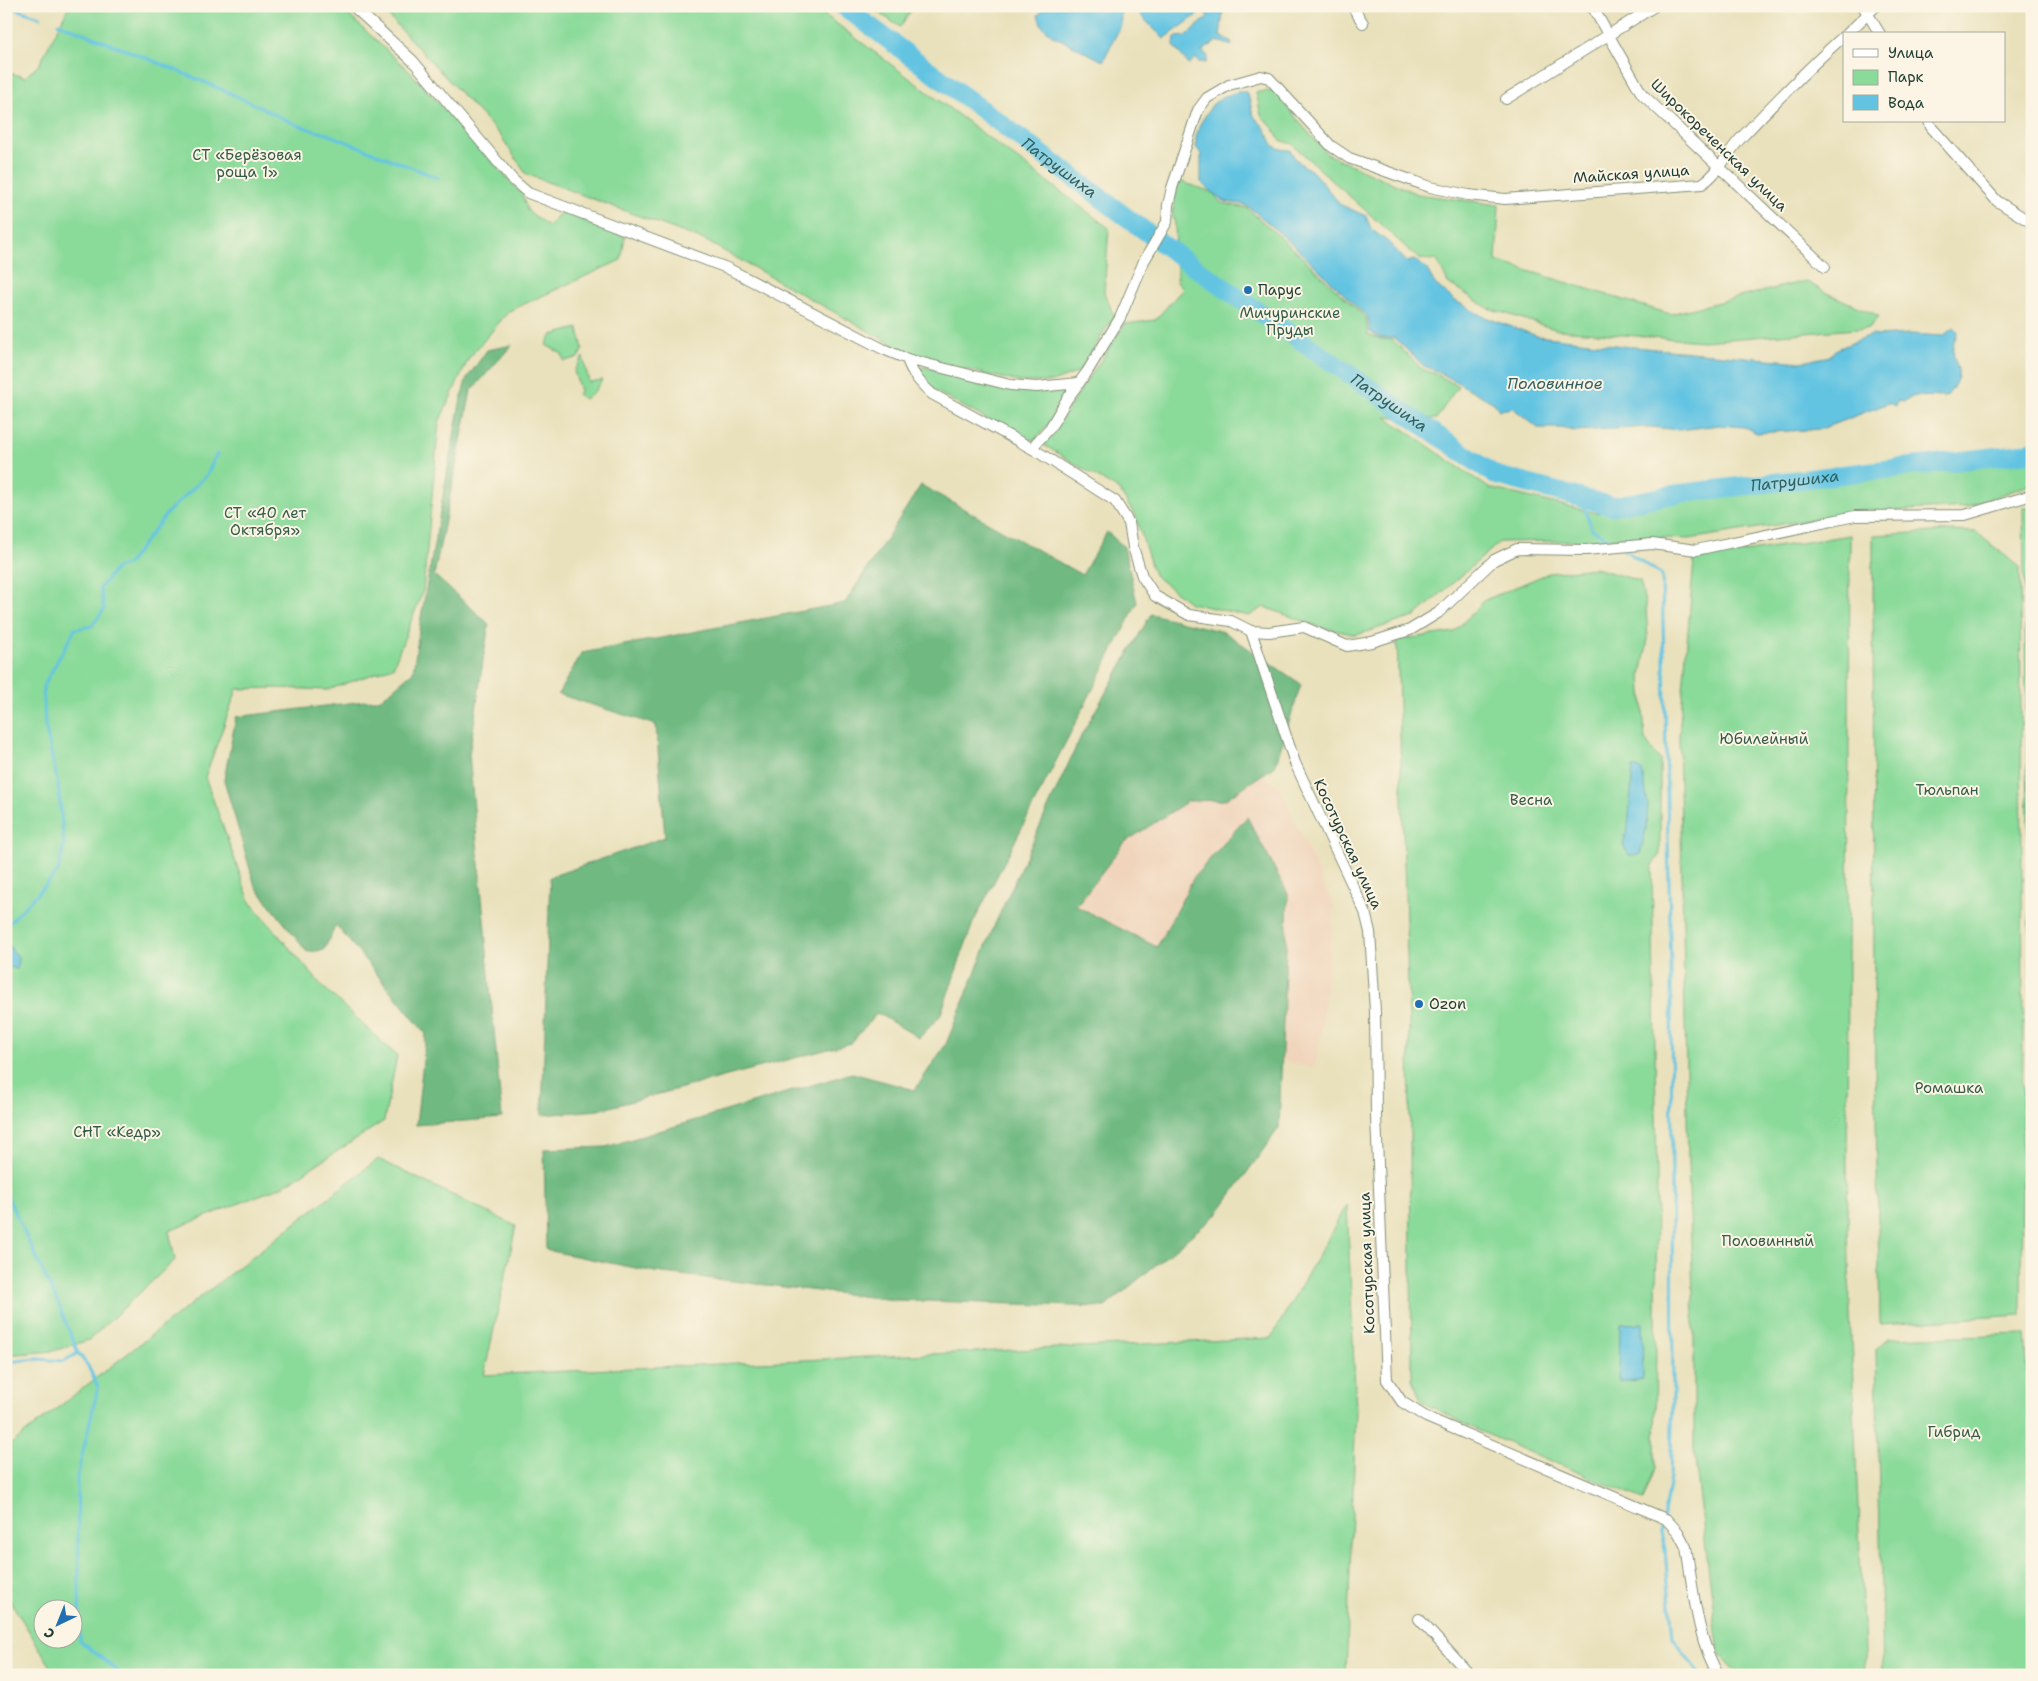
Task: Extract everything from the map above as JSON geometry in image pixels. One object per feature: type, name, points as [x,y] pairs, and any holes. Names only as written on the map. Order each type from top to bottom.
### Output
[{"type":"street","points":[[352,6],[413,61],[513,180],[528,193],[726,268],[907,359],[1010,385],[1037,387],[1079,383]]},
{"type":"street","points":[[1352,6],[1362,23]]},
{"type":"street","name":"Широкореченская улица","points":[[1592,6],[1642,94],[1719,169],[1825,267]]},
{"type":"street","points":[[1506,99],[1655,6]]},
{"type":"street","name":"Майская улица","points":[[1848,32],[1865,11],[1876,6]]},
{"type":"street","points":[[1865,11],[1879,32]]},
{"type":"street","name":"Майская улица","points":[[1033,449],[1050,428],[1066,399],[1079,383],[1120,318],[1151,247],[1167,222],[1172,188],[1198,110],[1207,98],[1228,85],[1260,76],[1269,78],[1331,146],[1349,158],[1430,187],[1468,195],[1505,199],[1702,184],[1714,176],[1739,140],[1814,63],[1843,37]]},
{"type":"street","points":[[1929,122],[1997,201],[2027,220],[2032,217]]},
{"type":"street","points":[[907,359],[910,369],[918,381],[932,394],[1033,449],[1115,501],[1129,522],[1133,547],[1142,576],[1155,596],[1189,615],[1231,620],[1251,631],[1269,632],[1304,627],[1347,646],[1372,642],[1410,630],[1438,613],[1494,560],[1517,549],[1586,550],[1652,544],[1696,550],[1855,516],[1965,515],[2032,495]]},
{"type":"street","name":"Косотурская улица","points":[[1251,631],[1295,763],[1365,912],[1370,932],[1375,1011],[1376,1116],[1387,1380],[1402,1402],[1426,1417],[1666,1519],[1678,1532],[1686,1547],[1704,1646],[1719,1675]]},
{"type":"street","points":[[1419,1619],[1470,1675]]},
{"type":"shaded area","points":[[1236,755],[1280,788],[1334,906],[1322,1026],[1315,1069],[1277,1059],[1067,910],[1125,812]]},
{"type":"green space","points":[[69,6],[339,6],[410,72],[522,194],[527,210],[548,226],[562,211],[625,237],[621,260],[509,311],[469,358],[439,422],[423,591],[393,667],[327,690],[237,689],[205,777],[250,902],[322,986],[397,1056],[384,1121],[283,1186],[169,1231],[175,1260],[89,1340],[53,1351],[6,1355],[6,72],[25,77],[39,65]]},
{"type":"green space","points":[[379,6],[813,6],[1109,228],[1104,292],[1114,316],[1079,372],[1052,382],[1019,382],[917,358],[706,241],[526,174],[500,135]]},
{"type":"green space","points":[[869,6],[914,6],[900,27]]},
{"type":"green space","points":[[1273,91],[1327,154],[1417,194],[1499,205],[1496,261],[1670,314],[1805,281],[1879,316],[1869,328],[1703,341],[1558,330],[1488,308],[1448,283],[1437,260],[1419,259],[1292,144],[1280,140],[1273,128],[1261,115],[1256,92]]},
{"type":"green space","name":"Мичуринские Пруды","points":[[1179,181],[1214,194],[1221,203],[1247,208],[1299,254],[1366,318],[1368,334],[1380,339],[1393,340],[1422,369],[1458,386],[1436,419],[1386,417],[1489,488],[1596,513],[1827,482],[2028,460],[2032,457],[2032,484],[1967,507],[1852,513],[1689,539],[1637,537],[1574,541],[1500,542],[1414,617],[1356,635],[1320,627],[1264,607],[1249,616],[1190,603],[1154,575],[1136,517],[1119,490],[1044,445],[1125,324],[1155,320],[1183,289],[1177,282],[1175,224],[1172,214]]},
{"type":"green space","points":[[578,328],[583,349],[578,358],[564,361],[562,354],[546,345],[552,335]]},
{"type":"green space","points":[[512,345],[471,391],[434,575],[489,624],[469,754],[502,1118],[416,1125],[426,1034],[336,925],[324,950],[307,952],[255,886],[224,780],[236,717],[381,699],[413,672],[421,617],[459,408],[466,380],[487,350]]},
{"type":"green space","points":[[583,357],[589,382],[602,380],[595,391],[585,399],[578,395],[580,391],[574,371]]},
{"type":"green space","points":[[925,367],[1013,389],[1069,387],[1047,426],[1036,439],[1024,440],[930,388],[920,378],[917,369]]},
{"type":"green space","points":[[921,485],[1082,575],[1107,532],[1124,547],[1137,603],[973,923],[940,1016],[919,1038],[877,1013],[851,1043],[599,1110],[542,1115],[550,877],[665,837],[656,725],[558,694],[582,653],[845,603]]},
{"type":"green space","points":[[2023,508],[2032,508],[2031,1005]]},
{"type":"green space","name":"Тюльпан","points":[[1953,531],[1976,532],[2020,568],[2023,1015],[2021,1315],[1880,1324],[1874,1012],[1873,535]]},
{"type":"green space","points":[[1850,535],[1847,1166],[1850,1314],[1865,1675],[1739,1675],[1719,1654],[1694,1451],[1694,1320],[1688,1164],[1679,736],[1694,560]]},
{"type":"green space","name":"Весна","points":[[1595,568],[1640,581],[1646,607],[1648,639],[1641,675],[1645,740],[1660,760],[1660,854],[1652,866],[1657,1176],[1655,1468],[1643,1500],[1477,1430],[1422,1402],[1412,1379],[1409,1019],[1397,640],[1454,632],[1485,600],[1549,573]]},
{"type":"green space","points":[[1151,614],[1224,632],[1301,684],[1275,766],[1224,800],[1188,801],[1125,842],[1076,906],[1157,947],[1194,877],[1247,817],[1288,894],[1279,1128],[1217,1214],[1105,1307],[895,1300],[655,1272],[546,1250],[544,1149],[606,1147],[852,1073],[915,1090],[946,1044],[995,924],[1082,734]]},
{"type":"green space","points":[[378,1159],[516,1226],[484,1375],[1271,1338],[1347,1205],[1356,1410],[1346,1675],[56,1675],[39,1648],[82,1648],[82,1598],[32,1598],[32,1636],[6,1594],[6,1448]]},
{"type":"green space","name":"Гибрид","points":[[2025,1334],[2032,1437],[2032,1675],[1883,1675],[1876,1349],[1889,1338]]},
{"type":"water","points":[[1047,6],[1120,6],[1121,25],[1103,61],[1052,35],[1042,26],[1038,15]]},
{"type":"water","points":[[1131,6],[1209,6],[1223,13],[1220,36],[1231,41],[1232,46],[1217,41],[1202,51],[1208,56],[1206,63],[1199,62],[1195,58],[1189,65],[1174,46],[1175,37],[1186,36],[1208,17],[1204,10],[1164,39]]},
{"type":"water","name":"Половинное","points":[[1237,92],[1246,92],[1254,116],[1263,126],[1274,146],[1290,150],[1296,160],[1313,172],[1341,205],[1366,216],[1371,229],[1388,242],[1407,262],[1414,260],[1426,268],[1435,284],[1454,300],[1482,316],[1537,336],[1623,346],[1801,362],[1830,356],[1835,350],[1873,334],[1877,336],[1910,334],[1943,336],[1954,327],[1958,331],[1953,351],[1958,368],[1957,379],[1946,397],[1914,396],[1903,402],[1898,401],[1895,406],[1889,403],[1821,429],[1757,433],[1744,427],[1719,425],[1680,430],[1651,427],[1575,431],[1560,428],[1538,428],[1513,408],[1499,410],[1494,403],[1439,372],[1424,366],[1394,338],[1381,338],[1370,332],[1368,318],[1281,234],[1250,208],[1224,201],[1201,182],[1201,154],[1196,147],[1196,137],[1200,124],[1212,105],[1222,97]]},
{"type":"water","points":[[1633,767],[1642,770],[1648,805],[1646,829],[1640,855],[1629,855],[1623,845],[1628,827]]},
{"type":"water","points":[[6,943],[18,957],[17,969],[6,966]]},
{"type":"water","points":[[1642,1323],[1643,1379],[1619,1382],[1620,1324]]},
{"type":"waterway","points":[[6,6],[40,17]]},
{"type":"waterway","name":"Патрушиха","points":[[843,6],[1184,260],[1495,475],[1612,506],[1676,494],[2026,453],[2032,450]]},
{"type":"waterway","points":[[58,23],[197,79],[293,123],[327,134],[438,178]]},
{"type":"waterway","points":[[6,930],[9,923],[58,872],[64,844],[58,785],[45,725],[43,687],[75,629],[92,626],[104,609],[100,588],[116,568],[127,565],[168,512],[207,475],[217,454]]},
{"type":"waterway","points":[[1580,498],[1592,529],[1616,544]]},
{"type":"waterway","points":[[1623,549],[1662,575],[1671,971],[1673,1401],[1670,1477],[1661,1533],[1665,1550],[1673,1638],[1700,1675]]},
{"type":"waterway","points":[[6,1194],[58,1303],[78,1353],[88,1366],[98,1387],[77,1477],[80,1641],[123,1675]]},
{"type":"waterway","points":[[6,1362],[37,1359],[64,1361],[78,1353]]},
{"type":"place","name":"Парус","points":[[1248,290]]},
{"type":"place","name":"Ozon","points":[[1419,1004]]},
{"type":"park label","name":"СТ «Берёзовая роща 1»","points":[[247,164]]},
{"type":"park label","name":"СТ «40 лет Октября»","points":[[265,522]]},
{"type":"park label","name":"Юбилейный","points":[[1764,739]]},
{"type":"park label","name":"Ромашка","points":[[1949,1088]]},
{"type":"park label","name":"СНТ «Кедр»","points":[[117,1132]]},
{"type":"park label","name":"Половинный","points":[[1768,1241]]}]
